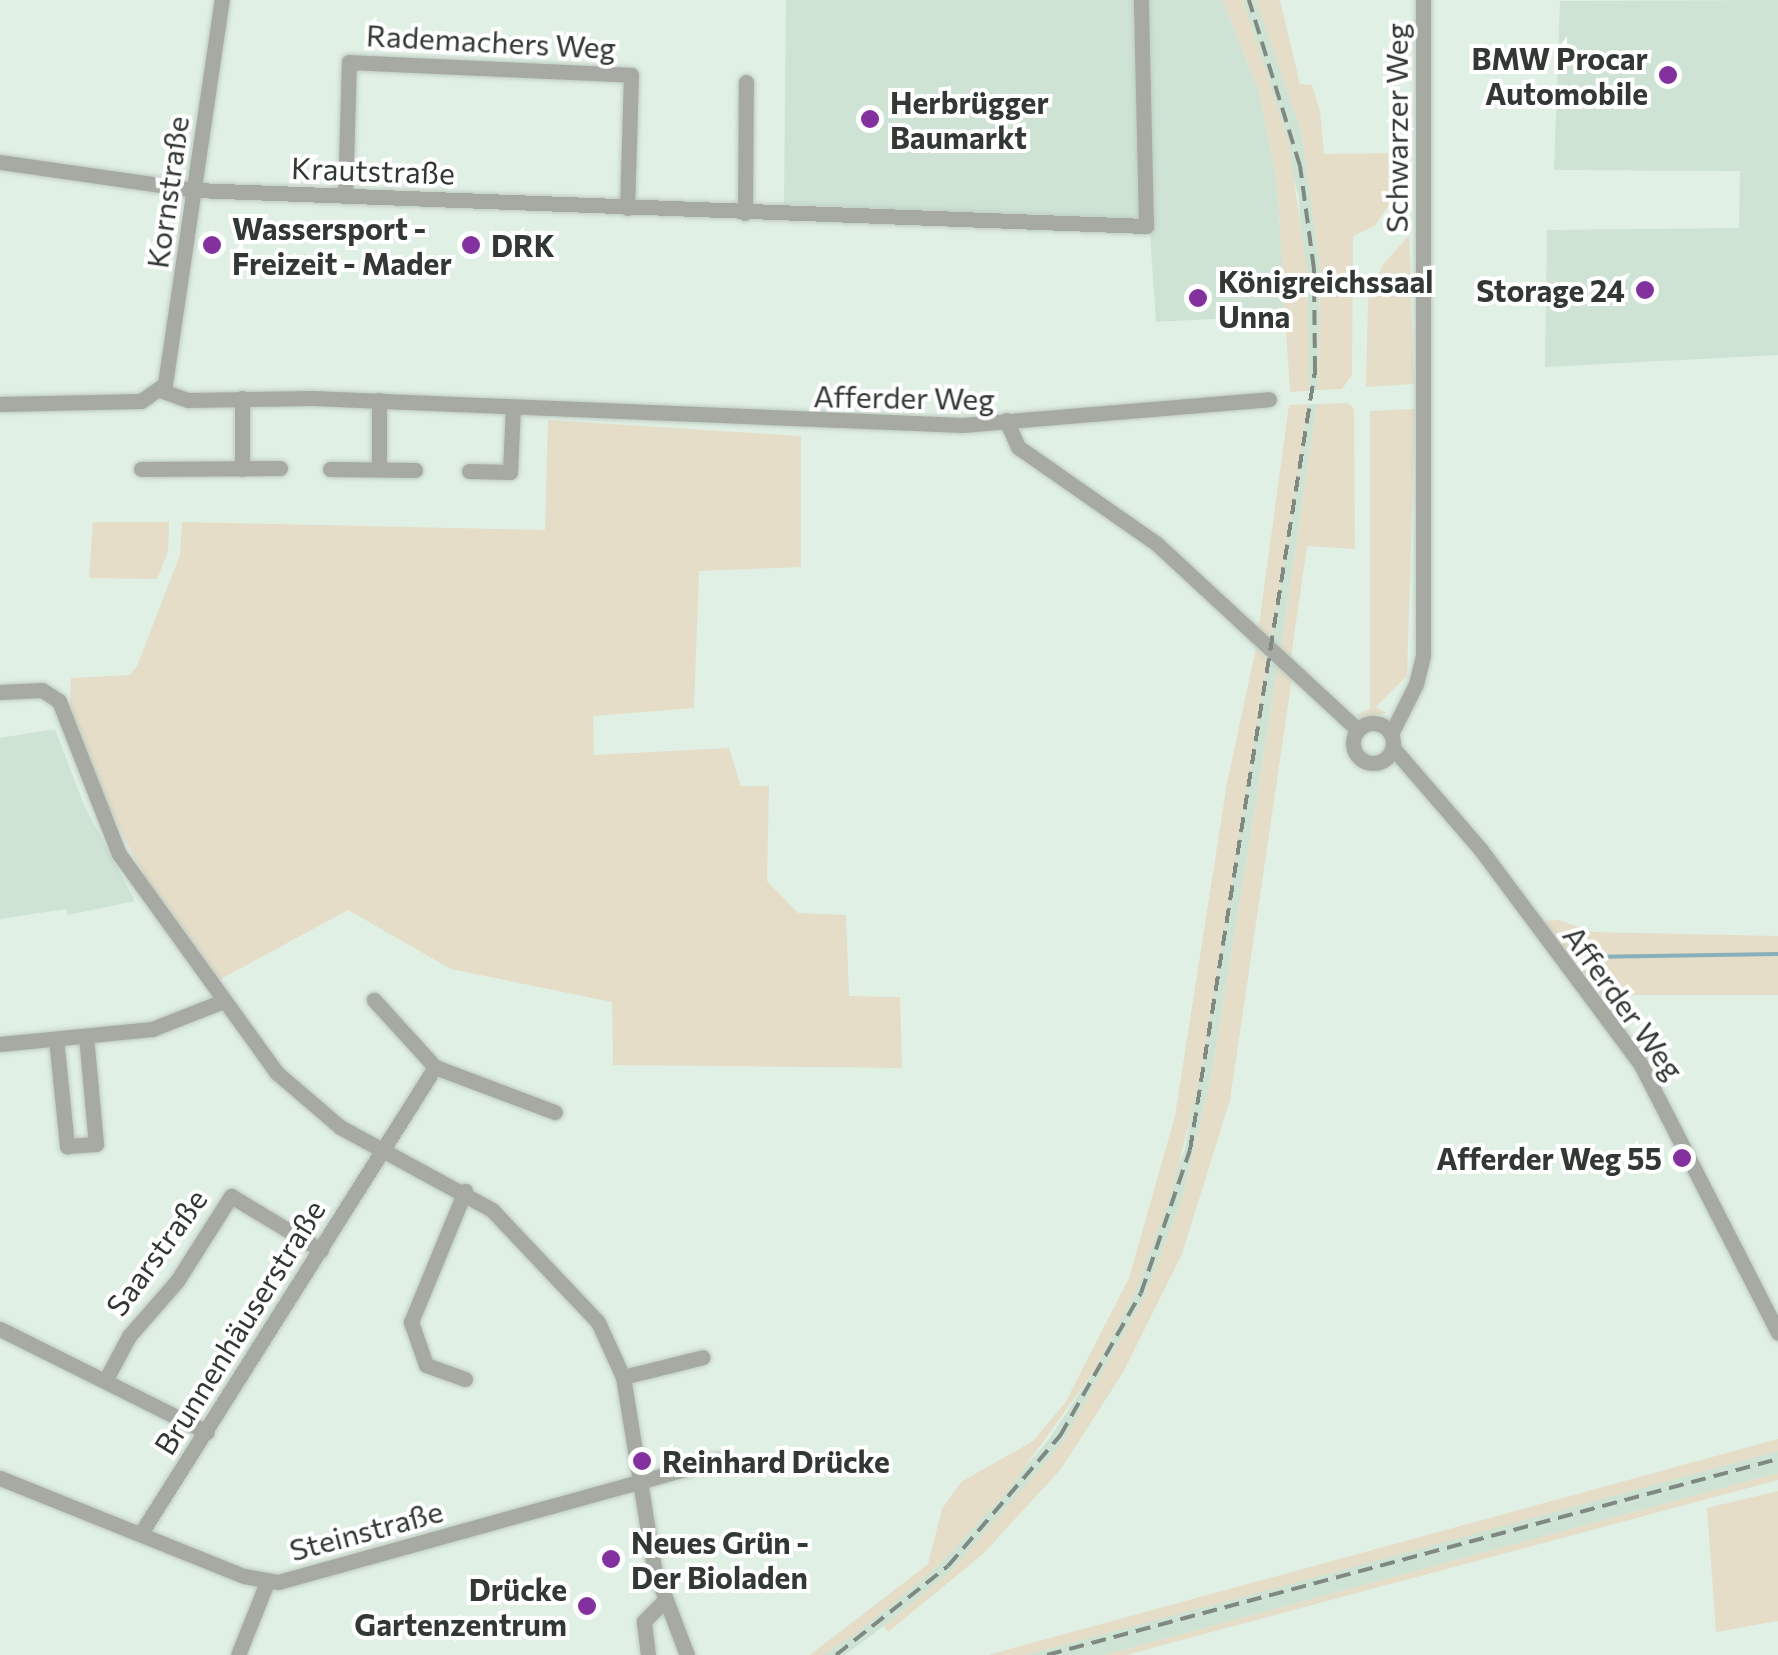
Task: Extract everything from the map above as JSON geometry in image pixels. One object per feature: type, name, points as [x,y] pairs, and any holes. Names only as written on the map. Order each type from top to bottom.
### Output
[{"type":"street","name":"Kornstraße","points":[[160,390],[171,366],[222,0]]},
{"type":"street","name":"Krautstraße","points":[[0,162],[195,190],[1146,226],[1141,0]]},
{"type":"street","name":"Schwarzer Weg","points":[[1380,762],[1412,693],[1422,655],[1423,0]]},
{"type":"street","name":"Rademachers Weg","points":[[345,196],[348,62],[631,76],[627,208]]},
{"type":"street","points":[[746,82],[746,213]]},
{"type":"street","name":"Afferder Weg","points":[[0,404],[128,402],[160,390],[178,400],[379,400],[817,423],[1006,420],[1018,447],[1157,544],[1365,727]]},
{"type":"street","points":[[242,398],[242,469]]},
{"type":"street","points":[[1006,420],[1269,399]]},
{"type":"street","points":[[379,400],[379,469]]},
{"type":"street","points":[[469,471],[510,472],[513,407]]},
{"type":"street","points":[[141,469],[280,468]]},
{"type":"street","points":[[330,469],[415,470]]},
{"type":"street","points":[[0,692],[42,690],[59,701],[119,854],[221,1002],[278,1073],[340,1128],[465,1191],[531,1246],[580,1299],[623,1377],[662,1603],[687,1655]]},
{"type":"street","points":[[1380,762],[1356,755],[1365,727],[1412,693]]},
{"type":"street","points":[[1365,727],[1392,741]]},
{"type":"street","name":"Afferder Weg","points":[[1392,741],[1416,780],[1480,850],[1640,1063],[1778,1333]]},
{"type":"street","name":"Afferder Weg","points":[[1380,762],[1416,780]]},
{"type":"street","points":[[374,1000],[435,1066],[454,1079],[555,1112]]},
{"type":"street","points":[[0,1044],[162,1026],[221,1002]]},
{"type":"street","points":[[56,1038],[68,1146],[96,1144],[86,1036]]},
{"type":"street","name":"Brunnenhäuserstraße","points":[[142,1533],[380,1148],[435,1066]]},
{"type":"street","points":[[465,1191],[411,1322],[426,1365],[465,1379]]},
{"type":"street","name":"Saarstraße","points":[[105,1381],[128,1336],[177,1281],[230,1196],[320,1250]]},
{"type":"street","points":[[0,1329],[207,1432]]},
{"type":"street","points":[[623,1377],[703,1357]]},
{"type":"street","name":"Steinstraße","points":[[0,1478],[267,1582],[319,1574],[718,1460]]},
{"type":"street","points":[[238,1655],[267,1582]]},
{"type":"street","points":[[648,1655],[644,1621],[662,1603]]},
{"type":"shaded area","points":[[786,0],[1223,0],[1259,92],[1277,182],[1286,315],[1156,322],[1149,221],[784,204]]},
{"type":"shaded area","points":[[1223,0],[1243,0],[1288,139],[1307,270],[1309,391],[1290,392],[1277,182],[1259,92]]},
{"type":"shaded area","points":[[1243,0],[1256,0],[1260,9],[1302,134],[1320,268],[1318,390],[1309,391],[1299,197]]},
{"type":"shaded area","points":[[1256,0],[1280,0],[1300,84],[1312,85],[1320,111],[1324,154],[1404,153],[1405,179],[1375,226],[1353,236],[1352,375],[1342,389],[1318,390],[1320,268],[1302,134]]},
{"type":"shaded area","points":[[1778,0],[1778,355],[1545,367],[1547,230],[1739,228],[1740,171],[1554,170],[1560,1]]},
{"type":"shaded area","points":[[1409,235],[1414,384],[1366,387],[1368,300],[1383,265]]},
{"type":"shaded area","points":[[1348,403],[1354,409],[1355,549],[1307,546],[1291,657],[1281,649],[1317,404]]},
{"type":"shaded area","points":[[1308,404],[1317,404],[1281,649],[1271,642]]},
{"type":"shaded area","points":[[1308,404],[1271,642],[1258,632],[1289,405]]},
{"type":"shaded area","points":[[1415,409],[1407,676],[1376,707],[1387,713],[1361,718],[1356,715],[1370,709],[1370,411]]},
{"type":"shaded area","points":[[548,420],[801,436],[801,567],[699,571],[694,708],[593,716],[594,755],[729,748],[741,786],[769,786],[767,881],[798,913],[846,915],[849,996],[900,997],[902,1068],[613,1065],[612,1002],[451,969],[348,910],[219,980],[147,881],[104,798],[70,708],[71,678],[130,675],[137,666],[180,555],[182,522],[545,530]]},
{"type":"shaded area","points":[[93,522],[169,522],[168,552],[157,579],[89,578]]},
{"type":"shaded area","points":[[1256,648],[1268,660],[1202,1070],[1172,1192],[1136,1291],[1094,1371],[1006,1493],[938,1566],[858,1632],[823,1655],[810,1655],[928,1564],[942,1509],[961,1482],[1033,1441],[1065,1403],[1129,1278],[1175,1116],[1227,783]]},
{"type":"shaded area","points":[[1268,660],[1278,667],[1212,1073],[1183,1196],[1145,1296],[1063,1442],[1010,1509],[951,1571],[884,1626],[845,1655],[823,1655],[938,1566],[1047,1442],[1094,1371],[1185,1149]]},
{"type":"shaded area","points":[[1278,667],[1292,678],[1230,1100],[1182,1254],[1124,1371],[1061,1469],[983,1554],[888,1632],[884,1626],[951,1571],[1063,1442],[1145,1296],[1183,1196],[1212,1073]]},
{"type":"shaded area","points":[[55,729],[84,805],[135,901],[68,915],[66,909],[0,919],[0,738]]},
{"type":"shaded area","points":[[1559,920],[1593,932],[1778,936],[1778,995],[1602,995],[1542,921]]},
{"type":"shaded area","points":[[1778,1439],[1778,1451],[1025,1655],[988,1655]]},
{"type":"shaded area","points":[[1778,1451],[1778,1473],[1104,1655],[1025,1655]]},
{"type":"shaded area","points":[[1778,1473],[1778,1480],[1126,1655],[1104,1655]]},
{"type":"shaded area","points":[[1778,1491],[1778,1621],[1716,1632],[1707,1508]]},
{"type":"waterway","points":[[1587,957],[1778,954]]},
{"type":"railway","points":[[836,1655],[948,1566],[1060,1436],[1141,1293],[1190,1150],[1315,371],[1314,269],[1300,166],[1249,0]]},
{"type":"railway","points":[[1047,1655],[1778,1459]]},
{"type":"place","name":"BMW Procar Automobile","points":[[1668,75]]},
{"type":"place","name":"Herbrügger Baumarkt","points":[[870,119]]},
{"type":"place","name":"Wassersport - Freizeit - Mader","points":[[212,245]]},
{"type":"place","name":"DRK","points":[[471,245]]},
{"type":"place","name":"Storage 24","points":[[1645,290]]},
{"type":"place","name":"Königreichssaal Unna","points":[[1198,298]]},
{"type":"place","name":"Afferder Weg 55","points":[[1682,1158]]},
{"type":"place","name":"Reinhard Drücke","points":[[642,1461]]},
{"type":"place","name":"Neues Grün - Der Bioladen","points":[[611,1559]]},
{"type":"place","name":"Drücke Gartenzentrum","points":[[587,1606]]}]
